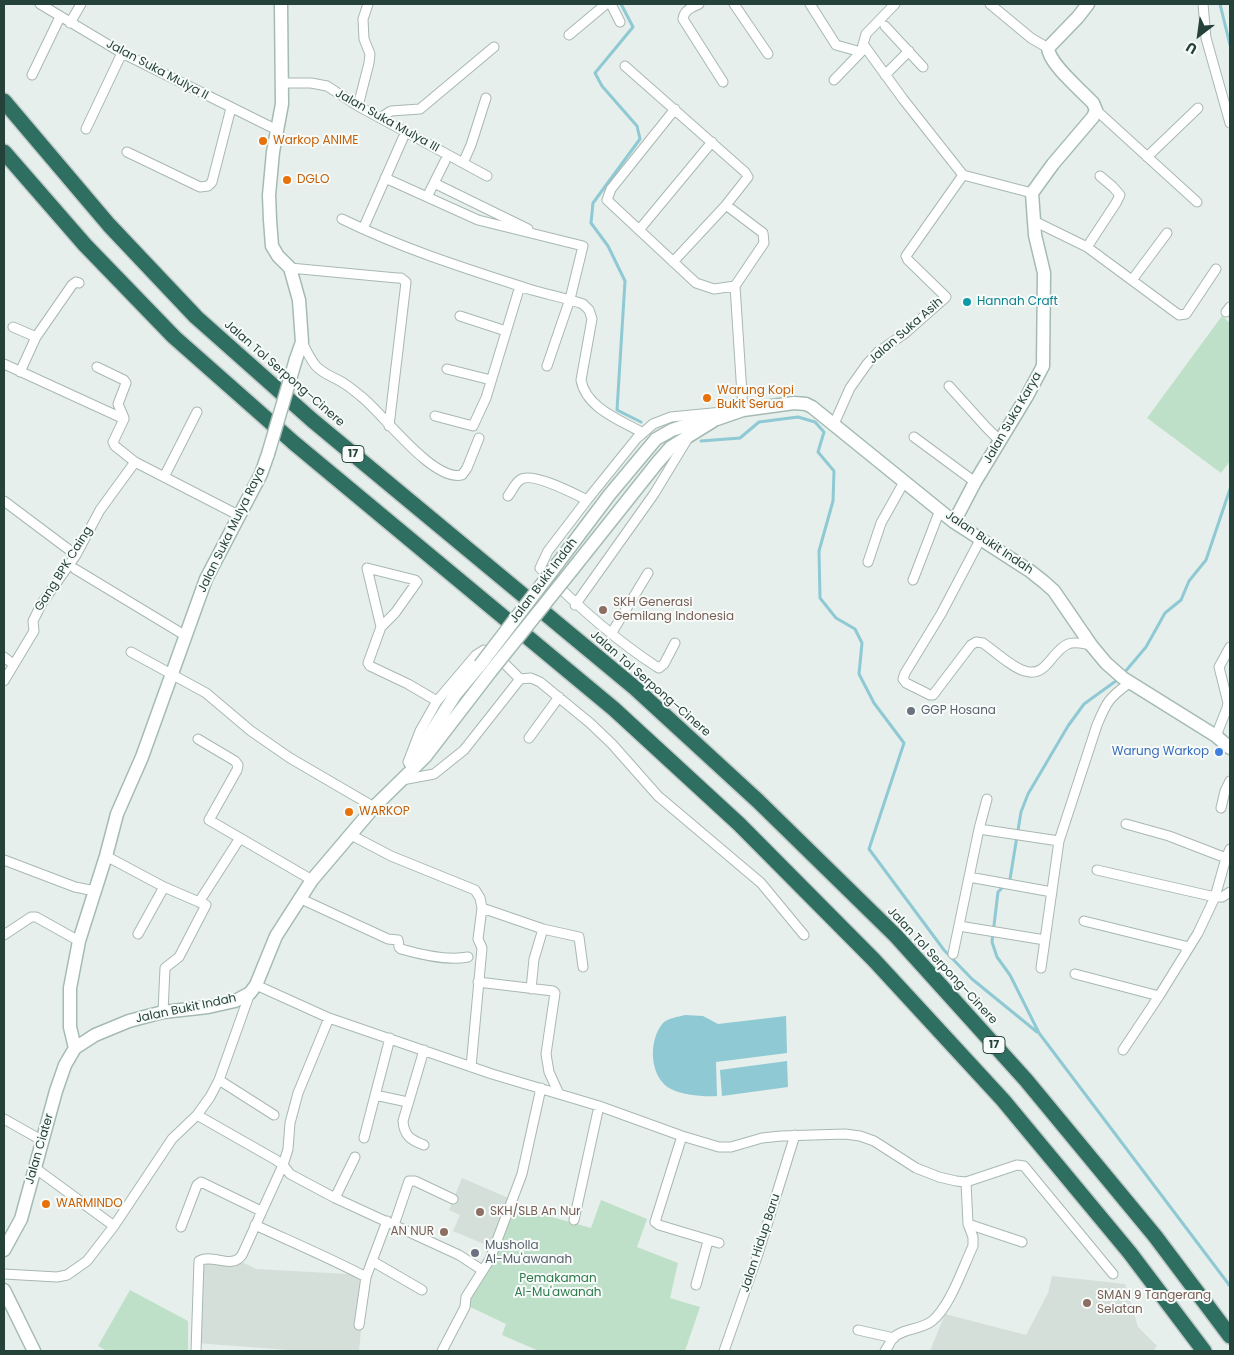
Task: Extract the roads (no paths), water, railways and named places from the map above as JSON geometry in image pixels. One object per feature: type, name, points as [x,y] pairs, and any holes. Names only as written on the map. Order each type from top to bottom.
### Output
[{"type":"highway","name":"Jalan Tol Serpong–Cinere","points":[[4,101],[109,225],[196,316],[312,420],[636,688],[758,801],[896,936],[1026,1080],[1155,1236],[1230,1336]]},
{"type":"highway","name":"17","points":[[4,152],[85,246],[174,337],[294,443],[614,709],[739,824],[874,960],[1003,1100],[1130,1253],[1204,1351]]},
{"type":"main road","name":"Jalan Suka Mulya Raya","points":[[75,1048],[70,1027],[70,988],[80,941],[117,814],[142,757],[206,579],[260,474],[268,454],[302,342],[299,300],[290,268],[275,251],[271,239],[269,195],[282,104],[280,4]]},
{"type":"main road","points":[[1032,193],[1053,164],[1093,117],[1096,110],[1093,103],[1056,64],[1048,48],[1088,4]]},
{"type":"main road","name":"Jalan Suka Karya","points":[[954,522],[975,482],[1043,366],[1044,273],[1038,249],[1032,193]]},
{"type":"main road","name":"Jalan Bukit Indah","points":[[486,668],[558,563],[621,480],[656,439],[672,430],[693,423],[717,419],[742,410],[794,403],[806,404],[834,424],[954,522],[1030,571],[1049,586],[1091,645],[1123,678],[1216,736],[1230,748]]},
{"type":"main road","name":"Jalan Bukit Indah","points":[[75,1048],[95,1035],[128,1021],[163,1012],[235,1001],[253,989],[276,936],[299,898],[374,807],[400,781],[455,695],[486,668],[572,570],[671,448],[717,419]]},
{"type":"main road","name":"Jalan Ciater","points":[[4,1250],[21,1218],[65,1065],[75,1048]]},
{"type":"main road","points":[[4,1290],[34,1351]]},
{"type":"street","name":"Jalan Suka Mulya II","points":[[40,4],[122,53],[277,130]]},
{"type":"street","points":[[70,23],[81,4]]},
{"type":"street","points":[[358,106],[370,54],[364,39],[363,19],[368,4]]},
{"type":"street","points":[[569,35],[606,4]]},
{"type":"street","points":[[611,4],[620,22]]},
{"type":"street","points":[[698,4],[687,10],[684,14],[684,19],[723,82]]},
{"type":"street","points":[[734,4],[768,54]]},
{"type":"street","points":[[810,4],[836,45],[862,48],[963,175],[1032,193]]},
{"type":"street","points":[[834,80],[862,48],[866,34],[895,4]]},
{"type":"street","points":[[990,4],[1031,38],[1048,48]]},
{"type":"street","points":[[1203,4],[1206,38],[1230,123]]},
{"type":"street","points":[[32,75],[60,17]]},
{"type":"street","points":[[885,26],[923,66]]},
{"type":"street","points":[[380,118],[391,111],[420,109],[494,47]]},
{"type":"street","points":[[885,75],[909,51]]},
{"type":"street","points":[[86,129],[122,53]]},
{"type":"street","points":[[625,66],[746,172],[748,177],[726,205],[673,262]]},
{"type":"street","name":"Jalan Suka Mulya III","points":[[282,83],[311,83],[326,86],[358,106],[487,176]]},
{"type":"street","points":[[463,163],[471,146],[486,98]]},
{"type":"street","points":[[127,152],[200,187],[208,186],[212,182],[231,108]]},
{"type":"street","points":[[1147,157],[1198,108]]},
{"type":"street","points":[[675,109],[608,195],[609,202],[699,285],[714,288],[735,286]]},
{"type":"street","points":[[1096,110],[1198,202]]},
{"type":"street","points":[[363,229],[403,138]]},
{"type":"street","points":[[638,230],[712,142]]},
{"type":"street","points":[[427,197],[445,160]]},
{"type":"street","name":"Jalan Suka Asih","points":[[834,424],[850,388],[867,364],[878,352],[904,334],[946,297],[906,256],[963,175]]},
{"type":"street","points":[[1087,247],[1120,195],[1114,187],[1100,176]]},
{"type":"street","points":[[385,178],[478,220],[583,246],[570,299],[547,366]]},
{"type":"street","points":[[434,183],[545,237]]},
{"type":"street","points":[[675,643],[664,664],[659,668],[657,667],[575,605],[540,568],[548,551],[587,500],[637,438],[654,424],[671,417],[742,410],[735,286],[762,246],[764,237],[763,233],[726,205]]},
{"type":"street","points":[[342,219],[445,263],[583,304],[589,310],[592,319],[581,380],[583,389],[588,398],[603,410],[643,433]]},
{"type":"street","points":[[1034,221],[1087,247],[1179,315],[1186,314],[1216,269]]},
{"type":"street","points":[[1132,280],[1166,233]]},
{"type":"street","points":[[290,268],[401,278],[406,282],[389,426]]},
{"type":"street","points":[[20,372],[36,337],[72,285],[76,282],[79,283]]},
{"type":"street","points":[[435,416],[473,426],[486,398],[520,286]]},
{"type":"street","points":[[460,316],[506,331]]},
{"type":"street","points":[[13,327],[36,337]]},
{"type":"street","points":[[302,342],[314,364],[323,373],[345,384],[365,400],[420,456],[445,472],[458,476],[462,475],[467,468],[479,438]]},
{"type":"street","points":[[4,364],[124,418]]},
{"type":"street","points":[[97,367],[126,382],[118,404],[124,418],[113,442],[136,462],[238,515]]},
{"type":"street","points":[[446,369],[491,380]]},
{"type":"street","points":[[949,386],[1000,441]]},
{"type":"street","points":[[164,477],[197,412]]},
{"type":"street","points":[[914,437],[975,482]]},
{"type":"street","points":[[575,605],[654,494],[688,438]]},
{"type":"street","name":"Gang BPK Caing","points":[[4,681],[34,631],[34,618],[76,555],[100,510],[136,462]]},
{"type":"street","points":[[508,496],[520,480],[527,477],[547,483],[587,500]]},
{"type":"street","points":[[868,562],[881,523],[904,482]]},
{"type":"street","points":[[4,501],[76,555]]},
{"type":"street","points":[[913,580],[940,510]]},
{"type":"street","points":[[980,540],[941,614],[905,673],[903,679],[906,682],[933,695],[971,645],[976,642],[982,643],[1023,671],[1034,672],[1043,669],[1066,644],[1091,645]]},
{"type":"street","points":[[74,568],[186,636]]},
{"type":"street","points":[[381,627],[367,568],[417,582],[395,613],[381,627],[368,663],[370,666],[408,684],[437,701]]},
{"type":"street","points":[[611,634],[648,574]]},
{"type":"street","points":[[1216,736],[1228,703],[1219,668],[1230,647]]},
{"type":"street","points":[[400,781],[420,731],[437,701],[476,654],[484,650],[501,660],[520,678],[530,678],[540,682],[612,744],[658,796],[761,883],[804,936]]},
{"type":"street","points":[[131,652],[212,697],[252,731],[290,758],[374,807]]},
{"type":"street","points":[[4,658],[13,664]]},
{"type":"street","points":[[400,781],[434,774],[464,750],[520,678]]},
{"type":"street","points":[[1041,968],[1059,841],[1097,725],[1110,697],[1123,678]]},
{"type":"street","points":[[529,738],[559,697]]},
{"type":"street","points":[[198,738],[235,761],[238,765],[209,820],[312,880]]},
{"type":"street","points":[[1221,808],[1225,791],[1230,781]]},
{"type":"street","points":[[953,954],[979,828],[987,799]]},
{"type":"street","points":[[1126,824],[1169,836],[1226,858]]},
{"type":"street","points":[[979,828],[1059,841]]},
{"type":"street","points":[[351,835],[391,856],[475,890],[480,898],[482,908],[478,939],[482,948],[471,1067]]},
{"type":"street","points":[[199,902],[240,838]]},
{"type":"street","points":[[1122,1050],[1159,996],[1198,933],[1215,897],[1230,850]]},
{"type":"street","points":[[106,856],[164,887],[206,905],[179,957],[165,968],[163,1012]]},
{"type":"street","points":[[4,860],[95,891]]},
{"type":"street","points":[[1098,870],[1215,897],[1222,897],[1230,892]]},
{"type":"street","points":[[969,877],[1052,892]]},
{"type":"street","points":[[138,934],[164,887]]},
{"type":"street","points":[[299,898],[388,939],[398,940],[401,949],[446,958],[468,958]]},
{"type":"street","points":[[482,908],[543,929],[579,937],[583,967]]},
{"type":"street","points":[[4,935],[30,917],[36,917],[80,941]]},
{"type":"street","points":[[1084,921],[1189,947]]},
{"type":"street","points":[[959,926],[1045,940]]},
{"type":"street","points":[[532,989],[534,959],[543,929]]},
{"type":"street","points":[[1075,974],[1159,996]]},
{"type":"street","points":[[478,982],[555,993],[546,1054],[549,1072],[559,1094]]},
{"type":"street","points":[[4,1274],[57,1277],[67,1275],[86,1261],[114,1226],[172,1138],[198,1114],[218,1080],[253,989],[329,1018],[471,1067],[599,1106],[682,1136],[719,1147],[731,1147],[762,1138],[845,1134],[860,1136],[874,1141],[916,1168],[939,1177],[966,1182],[1017,1165],[1024,1166],[1113,1274]]},
{"type":"street","points":[[196,1351],[199,1261],[204,1259],[234,1262],[239,1259],[283,1165],[288,1149],[290,1123],[298,1094],[329,1018]]},
{"type":"street","points":[[364,1138],[390,1038]]},
{"type":"street","points":[[424,1050],[403,1121],[406,1135],[412,1140],[424,1144]]},
{"type":"street","points":[[218,1080],[274,1115]]},
{"type":"street","points":[[442,1351],[465,1307],[466,1297],[490,1259],[522,1174],[541,1088]]},
{"type":"street","points":[[375,1095],[403,1101]]},
{"type":"street","points":[[574,1220],[599,1106]]},
{"type":"street","points":[[198,1114],[283,1165],[290,1174],[335,1198],[458,1255],[482,1270]]},
{"type":"street","points":[[4,1118],[43,1141]]},
{"type":"street","name":"Jalan Hidup Baru","points":[[724,1351],[757,1257],[795,1135]]},
{"type":"street","points":[[682,1136],[655,1222],[659,1225],[719,1243]]},
{"type":"street","points":[[335,1198],[354,1157]]},
{"type":"street","points":[[35,1168],[114,1226]]},
{"type":"street","points":[[359,1326],[366,1277],[409,1181],[415,1181],[453,1199]]},
{"type":"street","points":[[180,1226],[197,1185],[201,1182],[261,1211]]},
{"type":"street","points":[[885,1351],[894,1338],[902,1333],[925,1326],[932,1322],[941,1312],[973,1246],[973,1237],[968,1224],[966,1182]]},
{"type":"street","points":[[968,1224],[1022,1242]]},
{"type":"street","points":[[255,1225],[366,1277]]},
{"type":"street","points":[[696,1285],[708,1241]]},
{"type":"street","points":[[372,1261],[422,1290]]},
{"type":"street","points":[[858,1330],[894,1338]]},
{"type":"water","points":[[685,1015],[703,1016],[718,1024],[786,1016],[787,1053],[716,1062],[717,1096],[681,1093],[664,1084],[658,1076],[653,1058],[653,1048],[658,1030],[663,1023]]},
{"type":"water","points":[[787,1061],[788,1087],[722,1096],[720,1070]]},
{"type":"waterway","points":[[621,4],[633,27],[595,73],[602,86],[637,126],[640,139],[593,203],[591,223],[608,246],[625,281],[617,410],[641,422]]},
{"type":"waterway","points":[[1220,4],[1230,45]]},
{"type":"waterway","points":[[701,441],[740,438],[759,422],[798,417],[815,422],[824,432],[818,452],[834,471],[833,501],[819,551],[820,598],[836,618],[855,629],[862,643],[859,674],[874,703],[904,743],[869,849],[944,950],[972,979],[1037,1032]]},
{"type":"waterway","points":[[1124,673],[1146,647],[1165,613],[1181,600],[1189,581],[1206,560],[1230,489]]},
{"type":"waterway","points":[[1008,882],[1021,812],[1028,794],[1068,726],[1084,704],[1120,678]]},
{"type":"waterway","points":[[1004,886],[998,892],[992,942],[997,957],[1010,975],[1039,1033],[1230,1286]]},
{"type":"place","name":"Warkop ANIME","points":[[263,141]]},
{"type":"place","name":"DGLO","points":[[287,180]]},
{"type":"place","name":"Hannah Craft","points":[[967,302]]},
{"type":"place","name":"Warung Kopi Bukit Serua","points":[[707,398]]},
{"type":"place","name":"SKH Generasi Gemilang Indonesia","points":[[603,610]]},
{"type":"place","name":"GGP Hosana","points":[[911,711]]},
{"type":"place","name":"Warung Warkop","points":[[1219,752]]},
{"type":"place","name":"WARKOP","points":[[349,812]]},
{"type":"place","name":"WARMINDO","points":[[46,1204]]},
{"type":"place","name":"SKH/SLB An Nur","points":[[480,1212]]},
{"type":"place","name":"AN NUR","points":[[444,1232]]},
{"type":"place","name":"Musholla Al-Mu'awanah","points":[[475,1253]]},
{"type":"place","name":"SMAN 9 Tangerang Selatan","points":[[1087,1303]]},
{"type":"park label","name":"Pemakaman Al-Mu'awanah","points":[[558,1286]]}]
